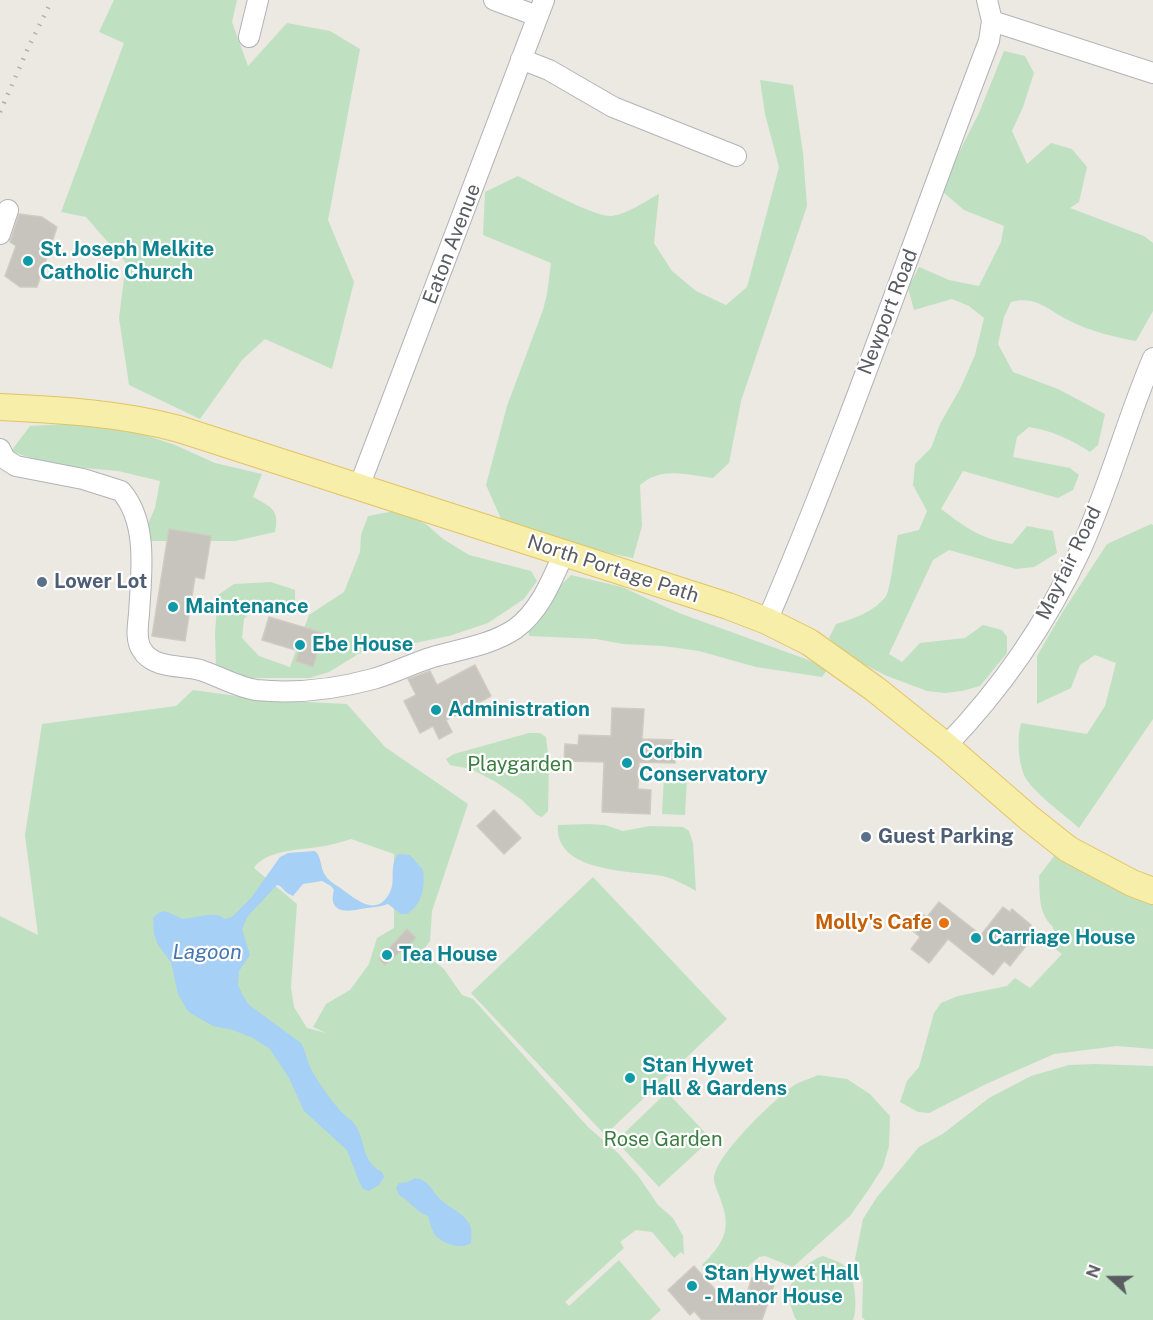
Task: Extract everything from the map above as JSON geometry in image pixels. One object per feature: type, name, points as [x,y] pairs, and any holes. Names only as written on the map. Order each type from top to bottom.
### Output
[{"type":"main road","name":"North Portage Path","points":[[0,407],[96,413],[144,420],[219,441],[729,606],[767,621],[824,652],[946,746],[1068,849],[1132,883],[1153,891]]},
{"type":"street","points":[[249,37],[258,0]]},
{"type":"street","points":[[494,0],[541,8]]},
{"type":"street","name":"Newport Road","points":[[767,621],[797,550],[945,163],[989,41],[992,21],[987,0]]},
{"type":"street","name":"Eaton Avenue","points":[[359,487],[541,8]]},
{"type":"street","points":[[992,21],[1153,73]]},
{"type":"street","points":[[521,59],[549,70],[613,107],[736,156]]},
{"type":"street","points":[[0,234],[8,210]]},
{"type":"street","name":"Mayfair Road","points":[[946,746],[1002,682],[1055,599],[1080,550],[1153,358]]},
{"type":"street","points":[[0,449],[5,459],[16,466],[83,479],[121,491],[133,510],[139,536],[141,576],[138,631],[142,651],[158,662],[197,669],[237,686],[256,690],[321,690],[375,679],[434,657],[477,646],[500,636],[515,629],[528,617],[552,582],[564,553]]},
{"type":"green space","points":[[114,0],[237,0],[232,22],[248,66],[287,23],[330,31],[360,49],[328,220],[354,282],[332,369],[265,339],[242,360],[200,419],[129,385],[119,318],[126,263],[86,217],[61,212],[124,43],[99,32]]},
{"type":"green space","points":[[1004,51],[1025,56],[1034,73],[1012,131],[1027,164],[1051,143],[1072,149],[1087,167],[1079,202],[1070,208],[1144,236],[1153,243],[1153,311],[1136,341],[1088,329],[1036,303],[1020,300],[1011,302],[1004,317],[998,344],[1013,372],[1058,389],[1105,414],[1098,445],[1090,452],[1061,436],[1029,427],[1017,437],[1013,457],[1070,468],[1079,475],[1073,490],[1058,498],[963,471],[941,509],[974,532],[1012,544],[1027,526],[1053,531],[1057,553],[1034,567],[1016,569],[949,550],[933,560],[889,654],[902,662],[920,643],[965,638],[983,625],[1002,630],[1007,637],[1007,653],[980,686],[945,693],[927,691],[887,676],[844,654],[829,638],[836,624],[870,610],[886,596],[890,585],[898,535],[919,530],[927,511],[913,485],[915,464],[931,448],[940,424],[961,387],[975,355],[984,318],[969,306],[952,299],[914,310],[908,288],[919,267],[949,280],[979,286],[1001,242],[1004,226],[964,210],[943,192],[953,164],[979,113]]},
{"type":"green space","points":[[760,80],[793,85],[803,153],[807,206],[741,401],[729,463],[713,478],[675,473],[657,475],[640,485],[642,526],[633,558],[594,550],[502,521],[486,485],[507,406],[543,310],[551,263],[483,235],[485,192],[518,176],[580,207],[612,216],[630,210],[659,194],[654,243],[672,271],[696,291],[726,305],[747,287],[779,167],[765,114]]},
{"type":"green space","points":[[84,423],[142,434],[175,445],[215,463],[262,474],[253,497],[265,503],[275,513],[275,532],[235,541],[149,541],[146,528],[155,508],[160,481],[118,471],[51,465],[11,451],[30,426]]},
{"type":"green space","points":[[400,510],[427,525],[443,539],[469,555],[531,571],[537,581],[524,599],[488,623],[449,636],[360,653],[329,672],[309,678],[232,678],[216,667],[215,633],[218,595],[234,584],[271,582],[295,590],[295,607],[287,610],[257,605],[244,619],[242,638],[259,656],[290,667],[309,615],[344,592],[360,552],[361,535],[368,516]]},
{"type":"green space","points":[[1153,525],[1153,719],[1079,828],[1041,795],[1024,775],[1019,749],[1021,723],[1087,734],[1105,706],[1116,663],[1095,655],[1080,665],[1071,688],[1037,704],[1037,656],[1107,544]]},
{"type":"green space","points":[[571,575],[622,587],[679,613],[814,662],[827,670],[822,677],[756,667],[699,651],[623,644],[596,639],[529,636],[528,626],[552,594]]},
{"type":"green space","points":[[193,690],[266,700],[347,704],[385,747],[468,804],[432,911],[430,941],[422,952],[444,969],[462,995],[473,999],[588,1127],[618,1153],[639,1177],[658,1205],[673,1218],[683,1236],[684,1255],[681,1252],[674,1258],[652,1232],[636,1230],[620,1242],[624,1248],[565,1302],[569,1306],[619,1260],[661,1310],[650,1320],[0,1320],[0,916],[38,935],[25,835],[42,724],[176,706]],"holes":[[[351,839],[394,854],[394,928],[377,938],[369,964],[350,990],[326,1004],[313,1027],[326,1033],[307,1028],[294,1007],[291,987],[297,904],[254,868],[259,862],[275,854],[326,846]]]},
{"type":"green space","name":"Playgarden","points":[[529,733],[540,733],[546,737],[549,763],[548,811],[542,817],[496,782],[471,769],[450,765],[446,759],[454,754]]},
{"type":"green space","points":[[664,777],[687,778],[685,815],[662,814]]},
{"type":"green space","points":[[558,825],[605,825],[623,831],[650,826],[683,827],[689,831],[693,843],[696,891],[662,876],[611,870],[580,860],[568,852],[560,840]]},
{"type":"green space","points":[[1054,856],[1088,874],[1153,902],[1153,1049],[1117,1046],[1054,1054],[986,1084],[929,1113],[918,1112],[900,1102],[907,1081],[919,1067],[934,1013],[941,1003],[958,996],[1007,986],[1015,978],[1030,988],[1062,954],[1043,939],[1049,932],[1054,932],[1042,910],[1039,876]]},
{"type":"green space","points":[[593,877],[727,1019],[605,1135],[471,993]]},
{"type":"green space","points":[[1069,1065],[1153,1066],[1153,1320],[865,1320],[862,1317],[863,1280],[855,1259],[863,1219],[877,1197],[919,1147],[944,1133],[989,1098],[1031,1076]]},
{"type":"green space","points":[[818,1075],[847,1079],[870,1094],[890,1116],[889,1146],[883,1167],[850,1216],[793,1267],[765,1256],[759,1257],[739,1274],[726,1265],[713,1275],[702,1265],[724,1236],[726,1220],[714,1181],[717,1169],[734,1143],[773,1103],[796,1084]]},
{"type":"green space","name":"Rose Garden","points":[[667,1092],[711,1139],[659,1187],[616,1141]]},
{"type":"green space","points":[[823,1256],[841,1263],[852,1277],[855,1292],[853,1320],[797,1320],[795,1318],[789,1297],[790,1288],[796,1276],[806,1266]]},
{"type":"water","name":"Lagoon","points":[[315,851],[319,856],[323,872],[329,880],[366,904],[378,904],[384,901],[389,894],[395,859],[398,854],[410,855],[423,870],[422,895],[417,905],[407,914],[401,914],[388,904],[354,910],[339,909],[333,902],[334,890],[322,881],[303,884],[293,896],[277,885],[248,916],[242,929],[250,955],[239,971],[238,985],[243,996],[249,1005],[301,1043],[311,1069],[326,1093],[357,1127],[366,1155],[384,1177],[379,1185],[369,1191],[363,1189],[360,1184],[347,1150],[304,1111],[289,1078],[270,1049],[253,1038],[233,1030],[213,1026],[187,1010],[178,994],[171,962],[158,945],[154,934],[153,918],[165,911],[183,919],[208,915],[218,915],[225,919],[232,917],[251,898],[280,857],[288,853]]},
{"type":"water","points":[[415,1178],[427,1183],[444,1203],[462,1215],[469,1223],[471,1243],[457,1246],[438,1238],[428,1216],[399,1195],[396,1188],[399,1183]]},
{"type":"building","name":"St. Joseph Melkite Catholic Church","points":[[19,214],[42,217],[57,227],[37,287],[20,287],[5,276],[16,246],[10,242]]},
{"type":"building","name":"Maintenance","points":[[169,529],[211,536],[204,579],[195,577],[185,641],[152,636]]},
{"type":"building","name":"Ebe House","points":[[269,617],[323,633],[313,667],[296,661],[299,651],[262,640]]},
{"type":"building","name":"Administration","points":[[475,665],[491,696],[446,720],[452,732],[439,739],[433,726],[420,733],[404,701],[416,695],[408,679],[430,671],[437,685]]},
{"type":"building","name":"Corbin Conservatory","points":[[612,708],[644,709],[642,739],[676,740],[675,763],[639,762],[638,789],[651,790],[650,814],[602,812],[604,762],[564,761],[565,744],[578,745],[579,735],[611,736]]},
{"type":"building","points":[[494,810],[521,838],[504,854],[477,826]]},
{"type":"building","name":"Carriage House","points":[[939,902],[981,935],[1003,907],[1010,912],[1012,909],[1031,925],[1029,928],[1036,933],[1010,966],[1004,961],[993,975],[948,939],[929,963],[911,949],[920,937],[912,930]]},
{"type":"building","points":[[407,929],[416,938],[385,965],[379,959]]},
{"type":"building","name":"Stan Hywet Hall - Manor House","points":[[694,1266],[721,1296],[730,1287],[744,1302],[752,1278],[774,1285],[762,1320],[702,1320],[694,1311],[690,1315],[668,1290]]},
{"type":"railway","points":[[0,112],[52,0]]},
{"type":"place","name":"St. Joseph Melkite Catholic Church","points":[[28,261]]},
{"type":"place","name":"Lower Lot","points":[[42,582]]},
{"type":"place","name":"Maintenance","points":[[173,607]]},
{"type":"place","name":"Ebe House","points":[[300,645]]},
{"type":"place","name":"Administration","points":[[436,710]]},
{"type":"place","name":"Corbin Conservatory","points":[[627,763]]},
{"type":"place","name":"Guest Parking","points":[[866,837]]},
{"type":"place","name":"Molly's Cafe","points":[[944,923]]},
{"type":"place","name":"Carriage House","points":[[976,938]]},
{"type":"place","name":"Tea House","points":[[387,955]]},
{"type":"place","name":"Stan Hywet Hall & Gardens","points":[[630,1078]]},
{"type":"place","name":"Stan Hywet Hall - Manor House","points":[[692,1286]]}]
